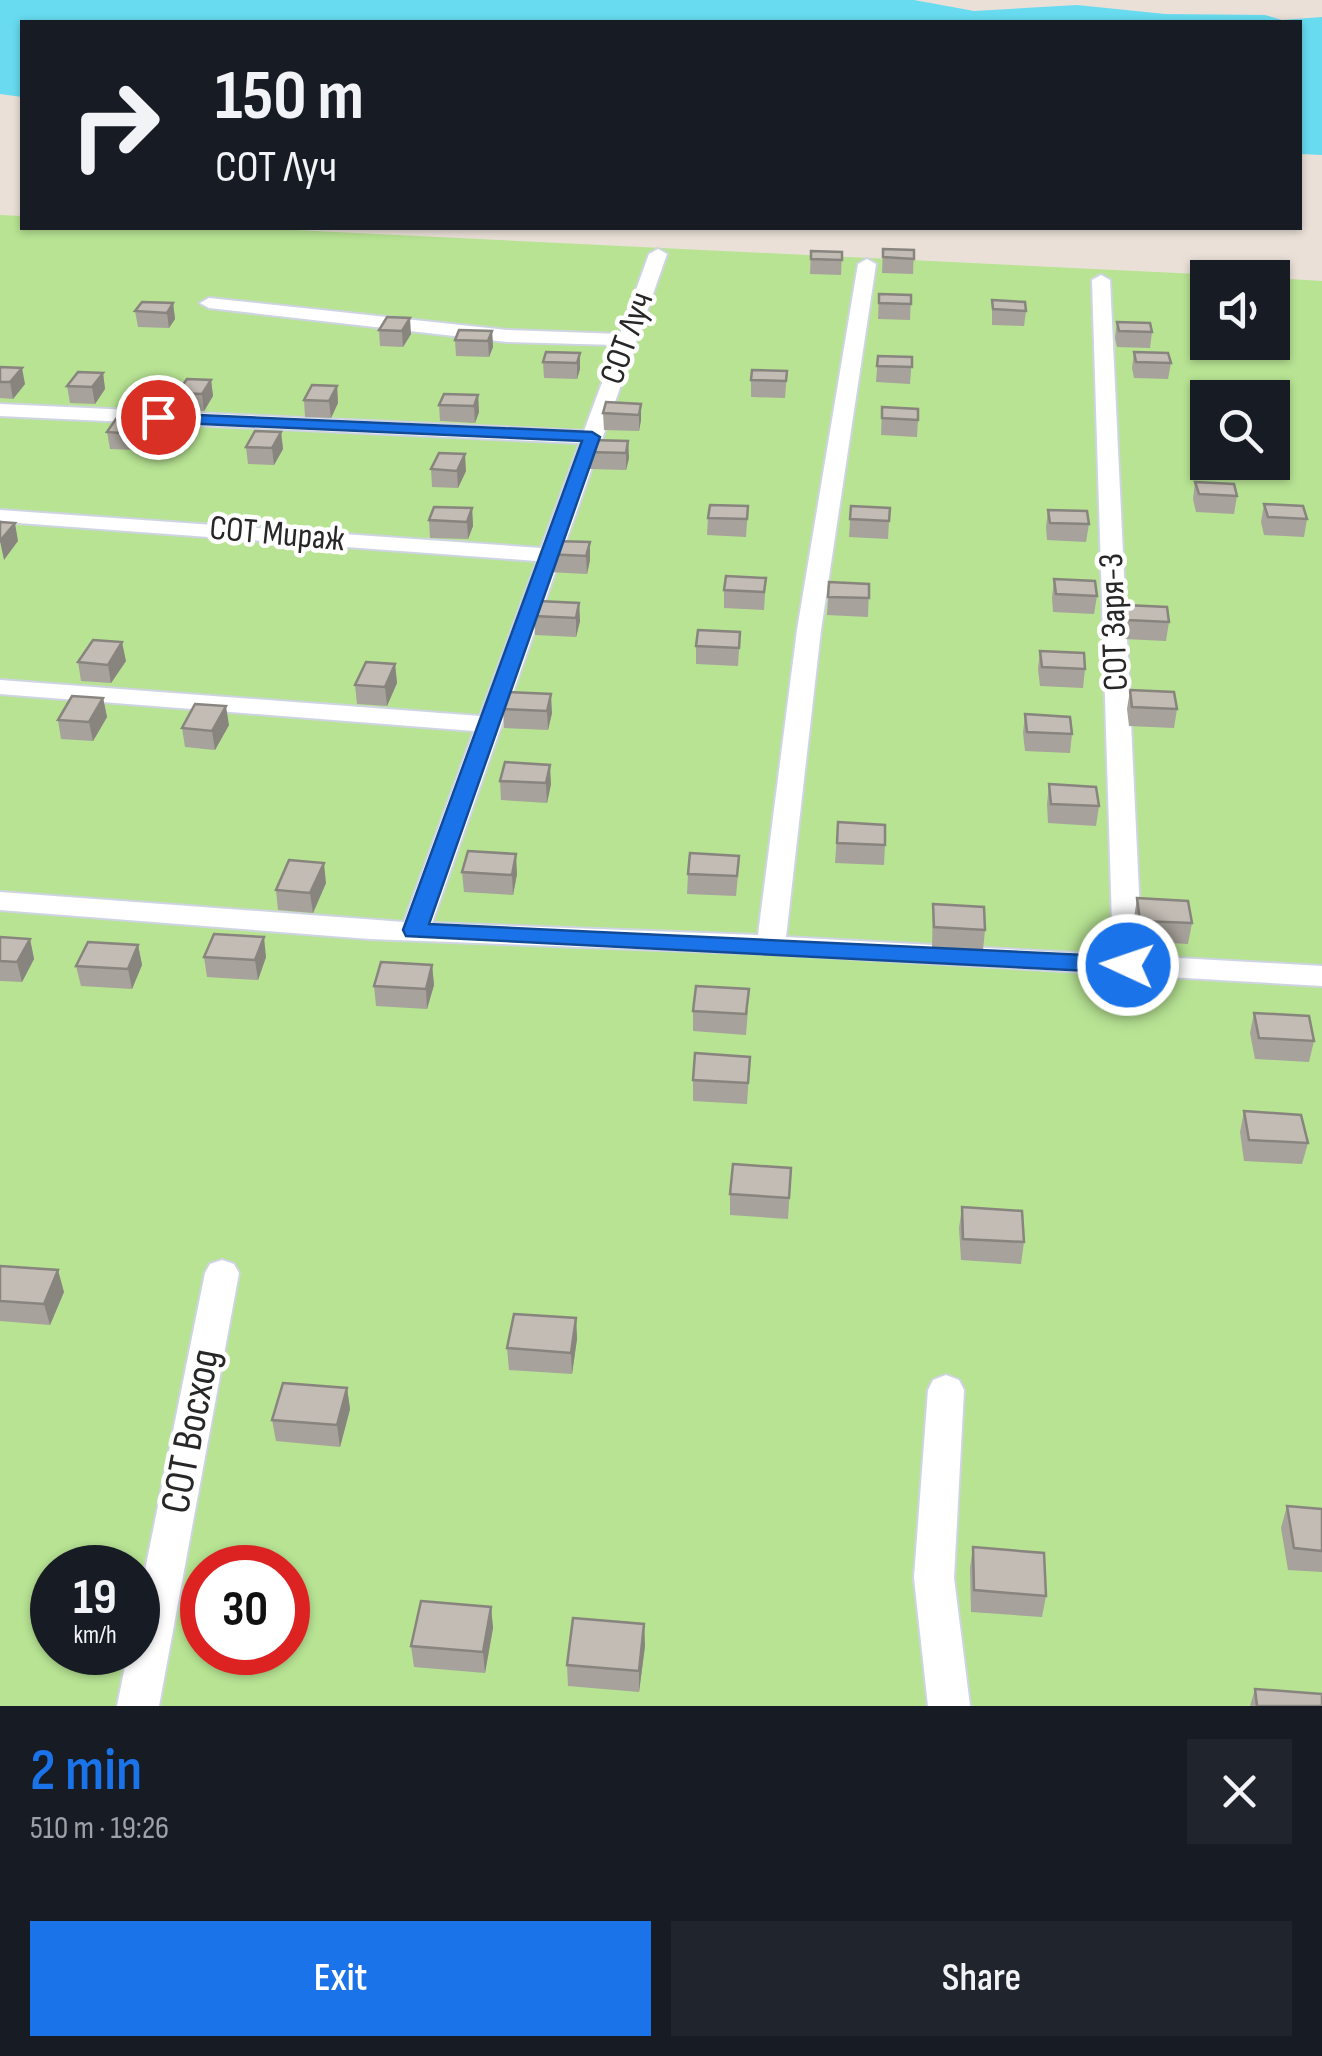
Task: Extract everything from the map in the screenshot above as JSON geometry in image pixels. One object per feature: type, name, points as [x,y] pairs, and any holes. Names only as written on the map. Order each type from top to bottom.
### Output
[{"type":"street","name":"СОТ Луч","points":[[415,930],[658,254]]},
{"type":"street","points":[[771,945],[809,630],[867,264]]},
{"type":"street","name":"СОТ Заря-3","points":[[1100,280],[1128,965]]},
{"type":"street","points":[[209,303],[507,336],[624,340]]},
{"type":"street","points":[[0,410],[592,437]]},
{"type":"street","name":"СОТ Мираж","points":[[5,515],[549,555]]},
{"type":"street","points":[[0,687],[486,724]]},
{"type":"street","points":[[0,901],[415,930],[771,945],[1322,976]]},
{"type":"street","name":"СОТ Восход","points":[[138,1706],[222,1273]]},
{"type":"street","points":[[946,1390],[934,1578],[949,1706]]},
{"type":"green space","points":[[0,215],[20,216],[20,230],[293,230],[1190,274],[1190,360],[1290,360],[1290,279],[1322,281],[1322,1706],[0,1706]]},
{"type":"water","points":[[0,0],[914,0],[974,11],[1077,5],[1165,14],[1265,15],[1282,20],[20,20],[20,97],[0,94]]},
{"type":"water","points":[[1322,17],[1322,155],[1302,154],[1302,20],[1282,20]]},
{"type":"building","points":[[883,249],[914,250],[914,259],[883,257]]},
{"type":"building","points":[[811,251],[842,252],[842,260],[811,259]]},
{"type":"building","points":[[879,294],[911,295],[911,304],[879,303]]},
{"type":"building","points":[[992,300],[1025,302],[1026,311],[993,309]]},
{"type":"building","points":[[142,302],[173,303],[167,313],[135,311]]},
{"type":"building","points":[[387,317],[410,318],[402,331],[379,330]]},
{"type":"building","points":[[1117,322],[1150,323],[1152,332],[1119,331]]},
{"type":"building","points":[[459,330],[492,331],[488,341],[455,340]]},
{"type":"building","points":[[546,352],[580,353],[577,363],[543,362]]},
{"type":"building","points":[[1134,352],[1168,353],[1171,363],[1136,362]]},
{"type":"building","points":[[878,356],[912,357],[912,367],[877,366]]},
{"type":"building","points":[[0,367],[22,368],[10,382],[0,382]]},
{"type":"building","points":[[752,370],[787,371],[786,381],[751,380]]},
{"type":"building","points":[[78,372],[103,373],[92,387],[67,386]]},
{"type":"building","points":[[187,379],[211,380],[202,394],[177,393]]},
{"type":"building","points":[[312,385],[337,386],[329,401],[304,400]]},
{"type":"building","points":[[444,394],[478,395],[474,406],[439,405]]},
{"type":"building","points":[[606,402],[641,404],[639,415],[603,413]]},
{"type":"building","points":[[882,407],[918,409],[918,420],[882,418]]},
{"type":"building","points":[[118,416],[144,418],[133,434],[107,432]]},
{"type":"building","points":[[255,431],[281,432],[272,448],[246,447]]},
{"type":"building","points":[[592,440],[628,441],[626,453],[589,452]]},
{"type":"building","points":[[439,453],[465,454],[457,471],[431,469]]},
{"type":"building","points":[[1195,482],[1234,484],[1237,496],[1199,494]]},
{"type":"building","points":[[1264,504],[1303,506],[1307,519],[1268,517]]},
{"type":"building","points":[[710,505],[748,506],[747,519],[708,518]]},
{"type":"building","points":[[851,506],[890,508],[889,521],[850,519]]},
{"type":"building","points":[[434,507],[472,508],[467,522],[429,520]]},
{"type":"building","points":[[1048,510],[1087,511],[1089,524],[1050,523]]},
{"type":"building","points":[[0,522],[15,523],[0,541]]},
{"type":"building","points":[[551,541],[590,542],[586,556],[547,554]]},
{"type":"building","points":[[726,576],[766,578],[764,592],[724,590]]},
{"type":"building","points":[[1054,579],[1095,581],[1097,596],[1056,594]]},
{"type":"building","points":[[829,582],[869,584],[869,598],[828,597]]},
{"type":"building","points":[[538,601],[579,603],[576,618],[534,616]]},
{"type":"building","points":[[1125,605],[1167,607],[1169,622],[1127,620]]},
{"type":"building","points":[[698,630],[740,632],[739,648],[696,646]]},
{"type":"building","points":[[93,640],[122,642],[108,665],[78,662]]},
{"type":"building","points":[[1040,651],[1084,653],[1085,669],[1042,667]]},
{"type":"building","points":[[366,662],[395,664],[385,687],[355,685]]},
{"type":"building","points":[[1130,690],[1174,692],[1177,709],[1132,707]]},
{"type":"building","points":[[507,692],[551,694],[547,711],[503,709]]},
{"type":"building","points":[[72,696],[103,698],[89,722],[58,720]]},
{"type":"building","points":[[195,704],[226,706],[212,731],[182,728]]},
{"type":"building","points":[[1025,714],[1070,717],[1072,734],[1027,732]]},
{"type":"building","points":[[505,762],[550,765],[546,783],[500,781]]},
{"type":"building","points":[[1049,784],[1096,787],[1099,806],[1051,804]]},
{"type":"building","points":[[838,822],[885,825],[885,845],[837,843]]},
{"type":"building","points":[[468,851],[516,854],[512,875],[462,872]]},
{"type":"building","points":[[690,853],[739,856],[737,876],[688,874]]},
{"type":"building","points":[[289,860],[324,863],[310,893],[276,890]]},
{"type":"building","points":[[1137,898],[1188,901],[1192,923],[1140,921]]},
{"type":"building","points":[[933,904],[984,907],[985,930],[934,927]]},
{"type":"building","points":[[214,934],[264,937],[255,960],[204,957]]},
{"type":"building","points":[[0,937],[30,939],[17,962],[0,961]]},
{"type":"building","points":[[88,942],[138,945],[128,969],[76,966]]},
{"type":"building","points":[[381,962],[432,965],[426,989],[374,986]]},
{"type":"building","points":[[696,986],[749,989],[746,1014],[693,1011]]},
{"type":"building","points":[[1254,1013],[1309,1016],[1314,1041],[1259,1038]]},
{"type":"building","points":[[695,1053],[750,1057],[748,1083],[693,1080]]},
{"type":"building","points":[[1244,1111],[1301,1115],[1308,1143],[1249,1140]]},
{"type":"building","points":[[733,1164],[791,1168],[789,1198],[730,1194]]},
{"type":"building","points":[[962,1207],[1022,1211],[1024,1242],[963,1239]]},
{"type":"building","points":[[0,1266],[58,1270],[44,1304],[0,1301]]},
{"type":"building","points":[[514,1314],[576,1318],[571,1353],[507,1348]]},
{"type":"building","points":[[283,1383],[347,1388],[337,1425],[272,1420]]},
{"type":"building","points":[[1287,1506],[1322,1509],[1322,1551],[1294,1548]]},
{"type":"building","points":[[973,1547],[1044,1553],[1046,1596],[974,1590]]},
{"type":"building","points":[[421,1601],[491,1607],[483,1652],[411,1646]]},
{"type":"building","points":[[573,1618],[644,1624],[639,1671],[567,1665]]},
{"type":"building","points":[[1255,1689],[1322,1694],[1322,1706],[1257,1706]]},
{"type":"route","points":[[158,417],[592,437],[415,930],[1128,965]]}]
